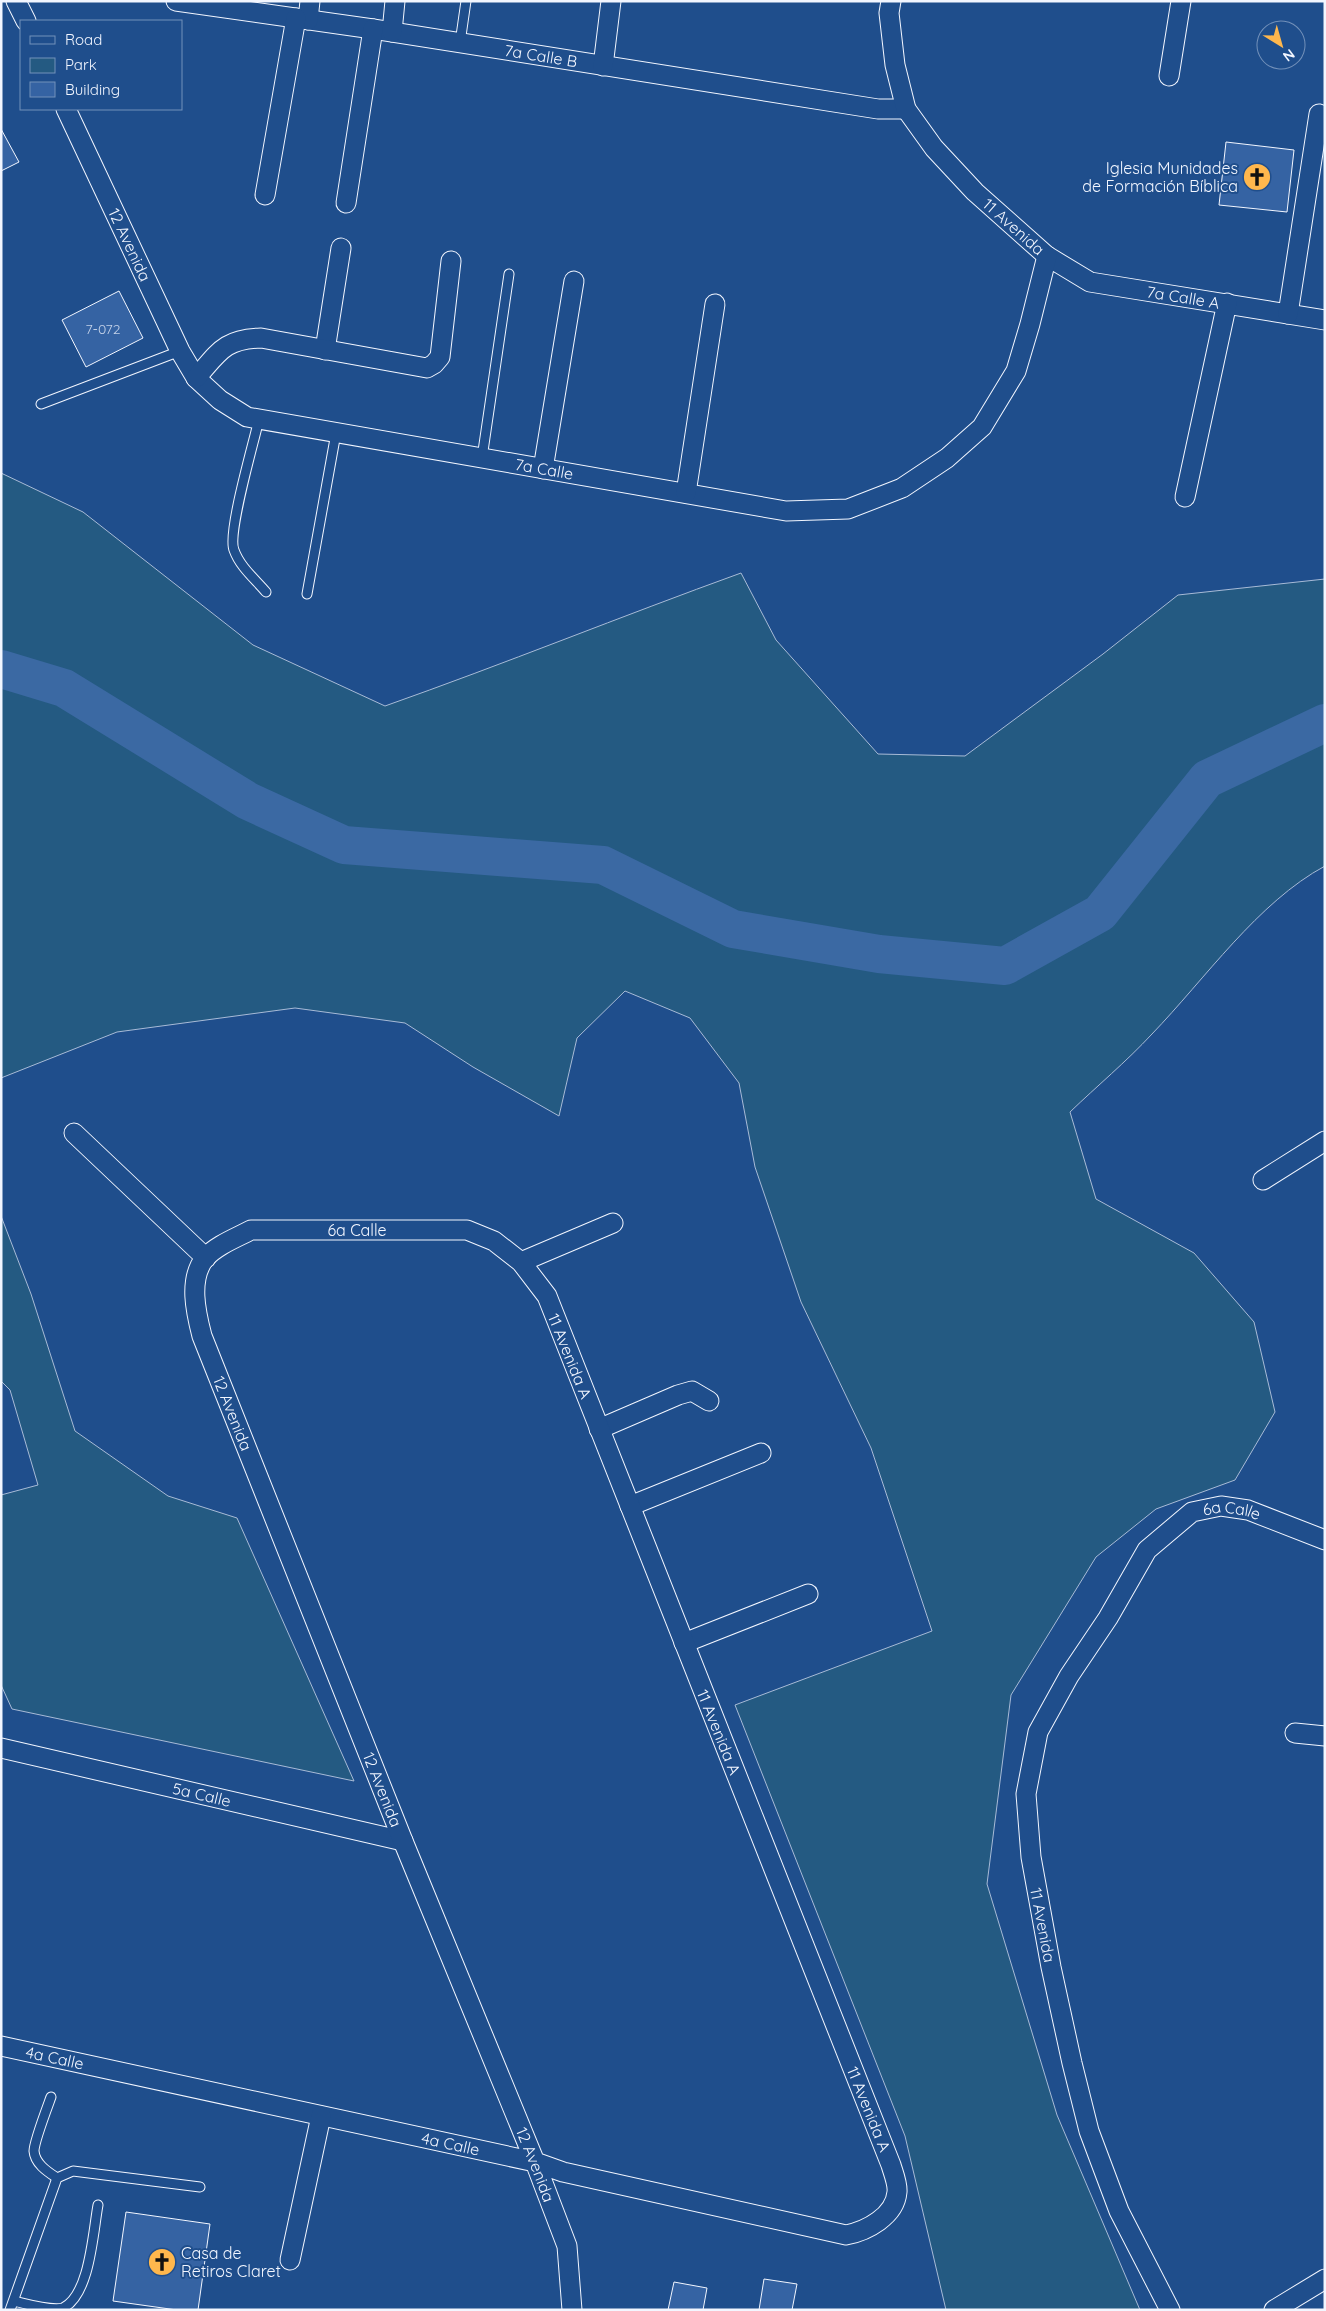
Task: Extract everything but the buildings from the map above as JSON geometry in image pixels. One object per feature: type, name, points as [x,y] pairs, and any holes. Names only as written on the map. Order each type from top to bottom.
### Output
[{"type":"street","points":[[16,1],[26,20]]},
{"type":"street","name":"7a Calle B","points":[[176,1],[305,13],[373,29],[603,66],[878,109],[906,109]]},
{"type":"street","points":[[392,32],[395,1]]},
{"type":"street","points":[[603,66],[611,1]]},
{"type":"street","name":"11 Avenida","points":[[891,1],[889,13],[895,65],[906,109],[934,148],[975,192],[1047,256],[1016,371],[982,427],[947,458],[902,488]]},
{"type":"street","points":[[1169,76],[1181,1]]},
{"type":"street","points":[[265,195],[305,13]]},
{"type":"street","points":[[346,203],[373,29]]},
{"type":"street","name":"12 Avenida","points":[[66,110],[180,351],[196,378]]},
{"type":"street","points":[[1288,314],[1319,114]]},
{"type":"street","points":[[325,350],[342,248]]},
{"type":"street","name":"7a Calle A","points":[[1047,256],[1090,282],[1325,320]]},
{"type":"street","points":[[196,378],[219,352],[232,343],[242,339],[261,338],[427,368],[440,357],[451,262]]},
{"type":"street","points":[[543,469],[574,281]]},
{"type":"street","points":[[1185,497],[1227,303]]},
{"type":"street","points":[[686,493],[715,304]]},
{"type":"street","name":"7a Calle","points":[[196,378],[220,400],[247,417],[786,511],[848,509],[902,488]]},
{"type":"street","points":[[74,1133],[202,1264]]},
{"type":"street","points":[[1263,1180],[1325,1141]]},
{"type":"street","points":[[521,1262],[613,1223]]},
{"type":"street","name":"6a Calle","points":[[202,1264],[220,1246],[251,1230],[467,1230],[494,1241],[521,1262]]},
{"type":"street","name":"11 Avenida A","points":[[521,1262],[547,1296],[891,2165],[898,2191],[891,2209]]},
{"type":"street","name":"12 Avenida","points":[[202,1264],[194,1304],[202,1336],[403,1841],[535,2162],[567,2246],[572,2310]]},
{"type":"street","points":[[599,1429],[678,1395],[692,1391],[709,1401]]},
{"type":"street","points":[[630,1506],[761,1453]]},
{"type":"street","name":"6a Calle","points":[[1147,1550],[1192,1512],[1221,1506],[1248,1510],[1325,1540]]},
{"type":"street","name":"11 Avenida","points":[[1147,1550],[1108,1618],[1069,1676],[1038,1732],[1026,1794],[1031,1857],[1051,1967],[1089,2131],[1119,2211],[1170,2310]]},
{"type":"street","points":[[684,1643],[808,1594]]},
{"type":"street","points":[[1295,1733],[1325,1736]]},
{"type":"street","name":"5a Calle","points":[[1,1748],[403,1841]]},
{"type":"street","name":"4a Calle","points":[[1,2046],[535,2162],[563,2172],[846,2235],[859,2233],[879,2221],[891,2209]]},
{"type":"street","points":[[290,2260],[321,2116]]},
{"type":"street","points":[[1274,2310],[1325,2278]]},
{"type":"lane","points":[[460,43],[466,1]]},
{"type":"lane","points":[[482,458],[509,274]]},
{"type":"lane","points":[[41,404],[180,351]]},
{"type":"lane","points":[[259,419],[237,509],[233,548],[239,562],[266,592]]},
{"type":"lane","points":[[308,594],[336,433]]},
{"type":"lane","points":[[51,2097],[34,2151],[38,2162],[45,2170],[57,2178]]},
{"type":"lane","points":[[10,2310],[57,2178],[73,2171],[200,2186]]},
{"type":"lane","points":[[14,2301],[48,2308],[62,2308],[72,2301],[81,2289],[98,2205]]},
{"type":"green space","points":[[1,473],[83,512],[253,645],[385,706],[741,573],[776,640],[878,754],[965,756],[1103,654],[1178,595],[1325,579],[1325,866],[1301,881],[1255,920],[1142,1044],[1070,1112],[1096,1199],[1194,1253],[1254,1322],[1275,1412],[1235,1480],[1156,1509],[1096,1557],[1011,1695],[987,1884],[1057,2115],[1140,2310],[946,2310],[905,2136],[735,1705],[932,1631],[871,1448],[801,1302],[755,1167],[739,1083],[690,1018],[625,991],[577,1038],[559,1116],[473,1067],[405,1023],[295,1008],[117,1032],[1,1078]]},
{"type":"green space","points":[[1,1216],[31,1294],[75,1431],[168,1496],[237,1518],[354,1781],[12,1709],[1,1685],[1,1495],[38,1485],[10,1390],[1,1381]]},
{"type":"waterway","points":[[1,669],[64,688],[248,801],[344,845],[603,865],[733,929],[879,954],[1005,966],[1100,913],[1207,779],[1325,723]]},
{"type":"place","name":"Iglesia Munidades de Formación Bíblica","points":[[1257,177]]},
{"type":"place","name":"Casa de Retiros Claret","points":[[162,2262]]}]
